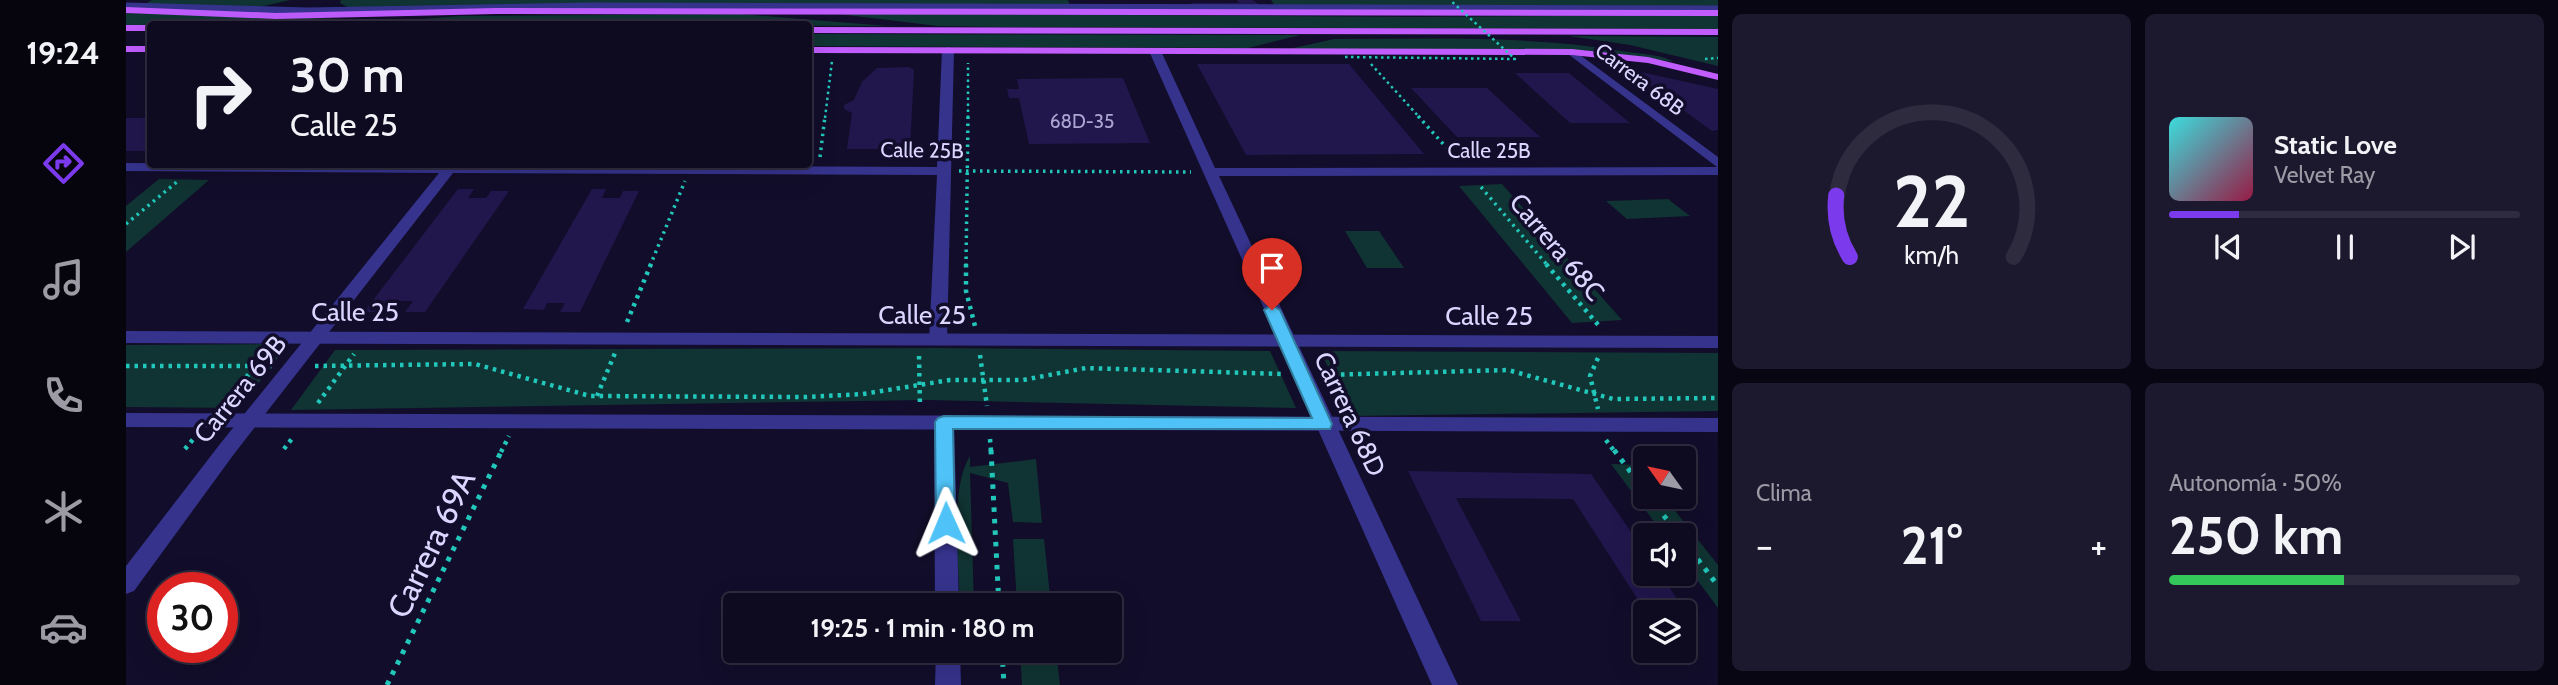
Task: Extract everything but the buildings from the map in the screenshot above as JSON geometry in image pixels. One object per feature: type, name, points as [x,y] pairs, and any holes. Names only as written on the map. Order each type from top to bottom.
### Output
[{"type":"main road","points":[[126,8],[276,16],[742,11],[1718,11]]},
{"type":"main road","points":[[742,11],[807,14],[961,30]]},
{"type":"main road","points":[[354,21],[439,13]]},
{"type":"main road","points":[[126,28],[147,28]]},
{"type":"main road","points":[[812,30],[1718,32]]},
{"type":"main road","points":[[1259,51],[1338,31]]},
{"type":"main road","points":[[1458,32],[1603,44],[1718,69]]},
{"type":"main road","points":[[126,49],[147,49]]},
{"type":"main road","points":[[812,50],[1572,52],[1629,57],[1718,77]]},
{"type":"street","points":[[938,341],[948,50]]},
{"type":"street","name":"Carrera 68D","points":[[1155,51],[1212,172],[1286,343],[1445,685]]},
{"type":"street","name":"Carrera 68B","points":[[1572,52],[1718,163]]},
{"type":"street","name":"Calle 25B","points":[[126,167],[147,167]]},
{"type":"street","name":"Carrera 69B","points":[[126,584],[250,421],[450,168]]},
{"type":"street","name":"Calle 25B","points":[[611,168],[944,171]]},
{"type":"street","name":"Calle 25B","points":[[1212,172],[1718,171]]},
{"type":"street","name":"Calle 25","points":[[126,337],[620,341],[1718,342]]},
{"type":"street","points":[[126,420],[1718,425]]},
{"type":"street","points":[[944,422],[947,593]]},
{"type":"street","points":[[948,663],[948,685]]},
{"type":"lane","points":[[333,0],[332,5],[350,10]]},
{"type":"lane","points":[[267,10],[293,3]]},
{"type":"lane","points":[[126,8],[350,10],[592,6],[1718,11]]},
{"type":"path","points":[[1345,57],[1515,59],[1450,0]]},
{"type":"path","points":[[819,170],[833,50]]},
{"type":"path","name":"Carrera 68C","points":[[1368,61],[1468,172],[1605,333]]},
{"type":"path","points":[[126,224],[193,168]]},
{"type":"path","points":[[597,396],[690,169]]},
{"type":"path","name":"Calle 25B","points":[[944,171],[1212,172]]},
{"type":"path","points":[[184,449],[281,338]]},
{"type":"path","points":[[284,450],[365,338]]},
{"type":"path","points":[[919,341],[920,422]]},
{"type":"path","points":[[126,366],[475,364],[597,396],[806,397],[863,394],[950,380],[1023,380],[1086,368],[1301,375],[1508,370],[1613,399],[1718,398]]},
{"type":"path","name":"Carrera 69A","points":[[387,685],[516,422]]},
{"type":"path","points":[[1696,557],[1718,586]]},
{"type":"path","points":[[1003,663],[1004,685]]},
{"type":"green space","points":[[152,0],[290,0],[260,7],[145,4]]},
{"type":"green space","points":[[341,0],[1068,0],[1070,6],[351,9],[340,3]]},
{"type":"green space","points":[[1271,0],[1718,0],[1718,7],[1275,6]]},
{"type":"green space","points":[[126,13],[343,19],[147,21],[147,25],[126,25]]},
{"type":"green space","points":[[830,13],[1418,17],[1718,15],[1718,29],[938,26]]},
{"type":"green space","points":[[739,14],[887,26],[812,26],[812,21],[395,21],[460,16]]},
{"type":"green space","points":[[812,34],[1300,35],[1248,48],[812,46]]},
{"type":"green space","points":[[1569,36],[1718,37],[1718,66],[1630,45]]},
{"type":"green space","points":[[1334,39],[1518,40],[1652,55],[1674,62],[1583,50],[1289,49]]},
{"type":"green space","points":[[159,179],[209,180],[126,252],[126,206]]},
{"type":"green space","points":[[1502,184],[1622,320],[1572,323],[1459,186]]},
{"type":"green space","points":[[1668,199],[1690,216],[1627,219],[1606,201]]},
{"type":"green space","points":[[1345,231],[1379,231],[1404,268],[1367,268]]},
{"type":"green space","points":[[289,344],[239,408],[126,407],[126,345]]},
{"type":"green space","points":[[937,348],[1270,351],[1296,408],[927,400],[291,410],[335,350]]},
{"type":"green space","points":[[1320,351],[1718,353],[1718,411],[1352,416]]},
{"type":"green space","points":[[970,456],[970,467],[1036,459],[1042,523],[1013,522],[1008,483],[970,473],[974,593],[959,593],[957,508],[964,471]]},
{"type":"green space","points":[[1611,464],[1633,465],[1633,493]]},
{"type":"green space","points":[[1645,509],[1674,509],[1685,523],[1655,523]]},
{"type":"green space","points":[[1696,537],[1718,565],[1718,608],[1696,578]]},
{"type":"green space","points":[[1013,539],[1044,539],[1050,593],[1016,593]]},
{"type":"green space","points":[[1021,663],[1057,663],[1060,685],[1022,685]]},
{"type":"route","points":[[946,523],[944,422],[1324,424],[1272,310]]}]
